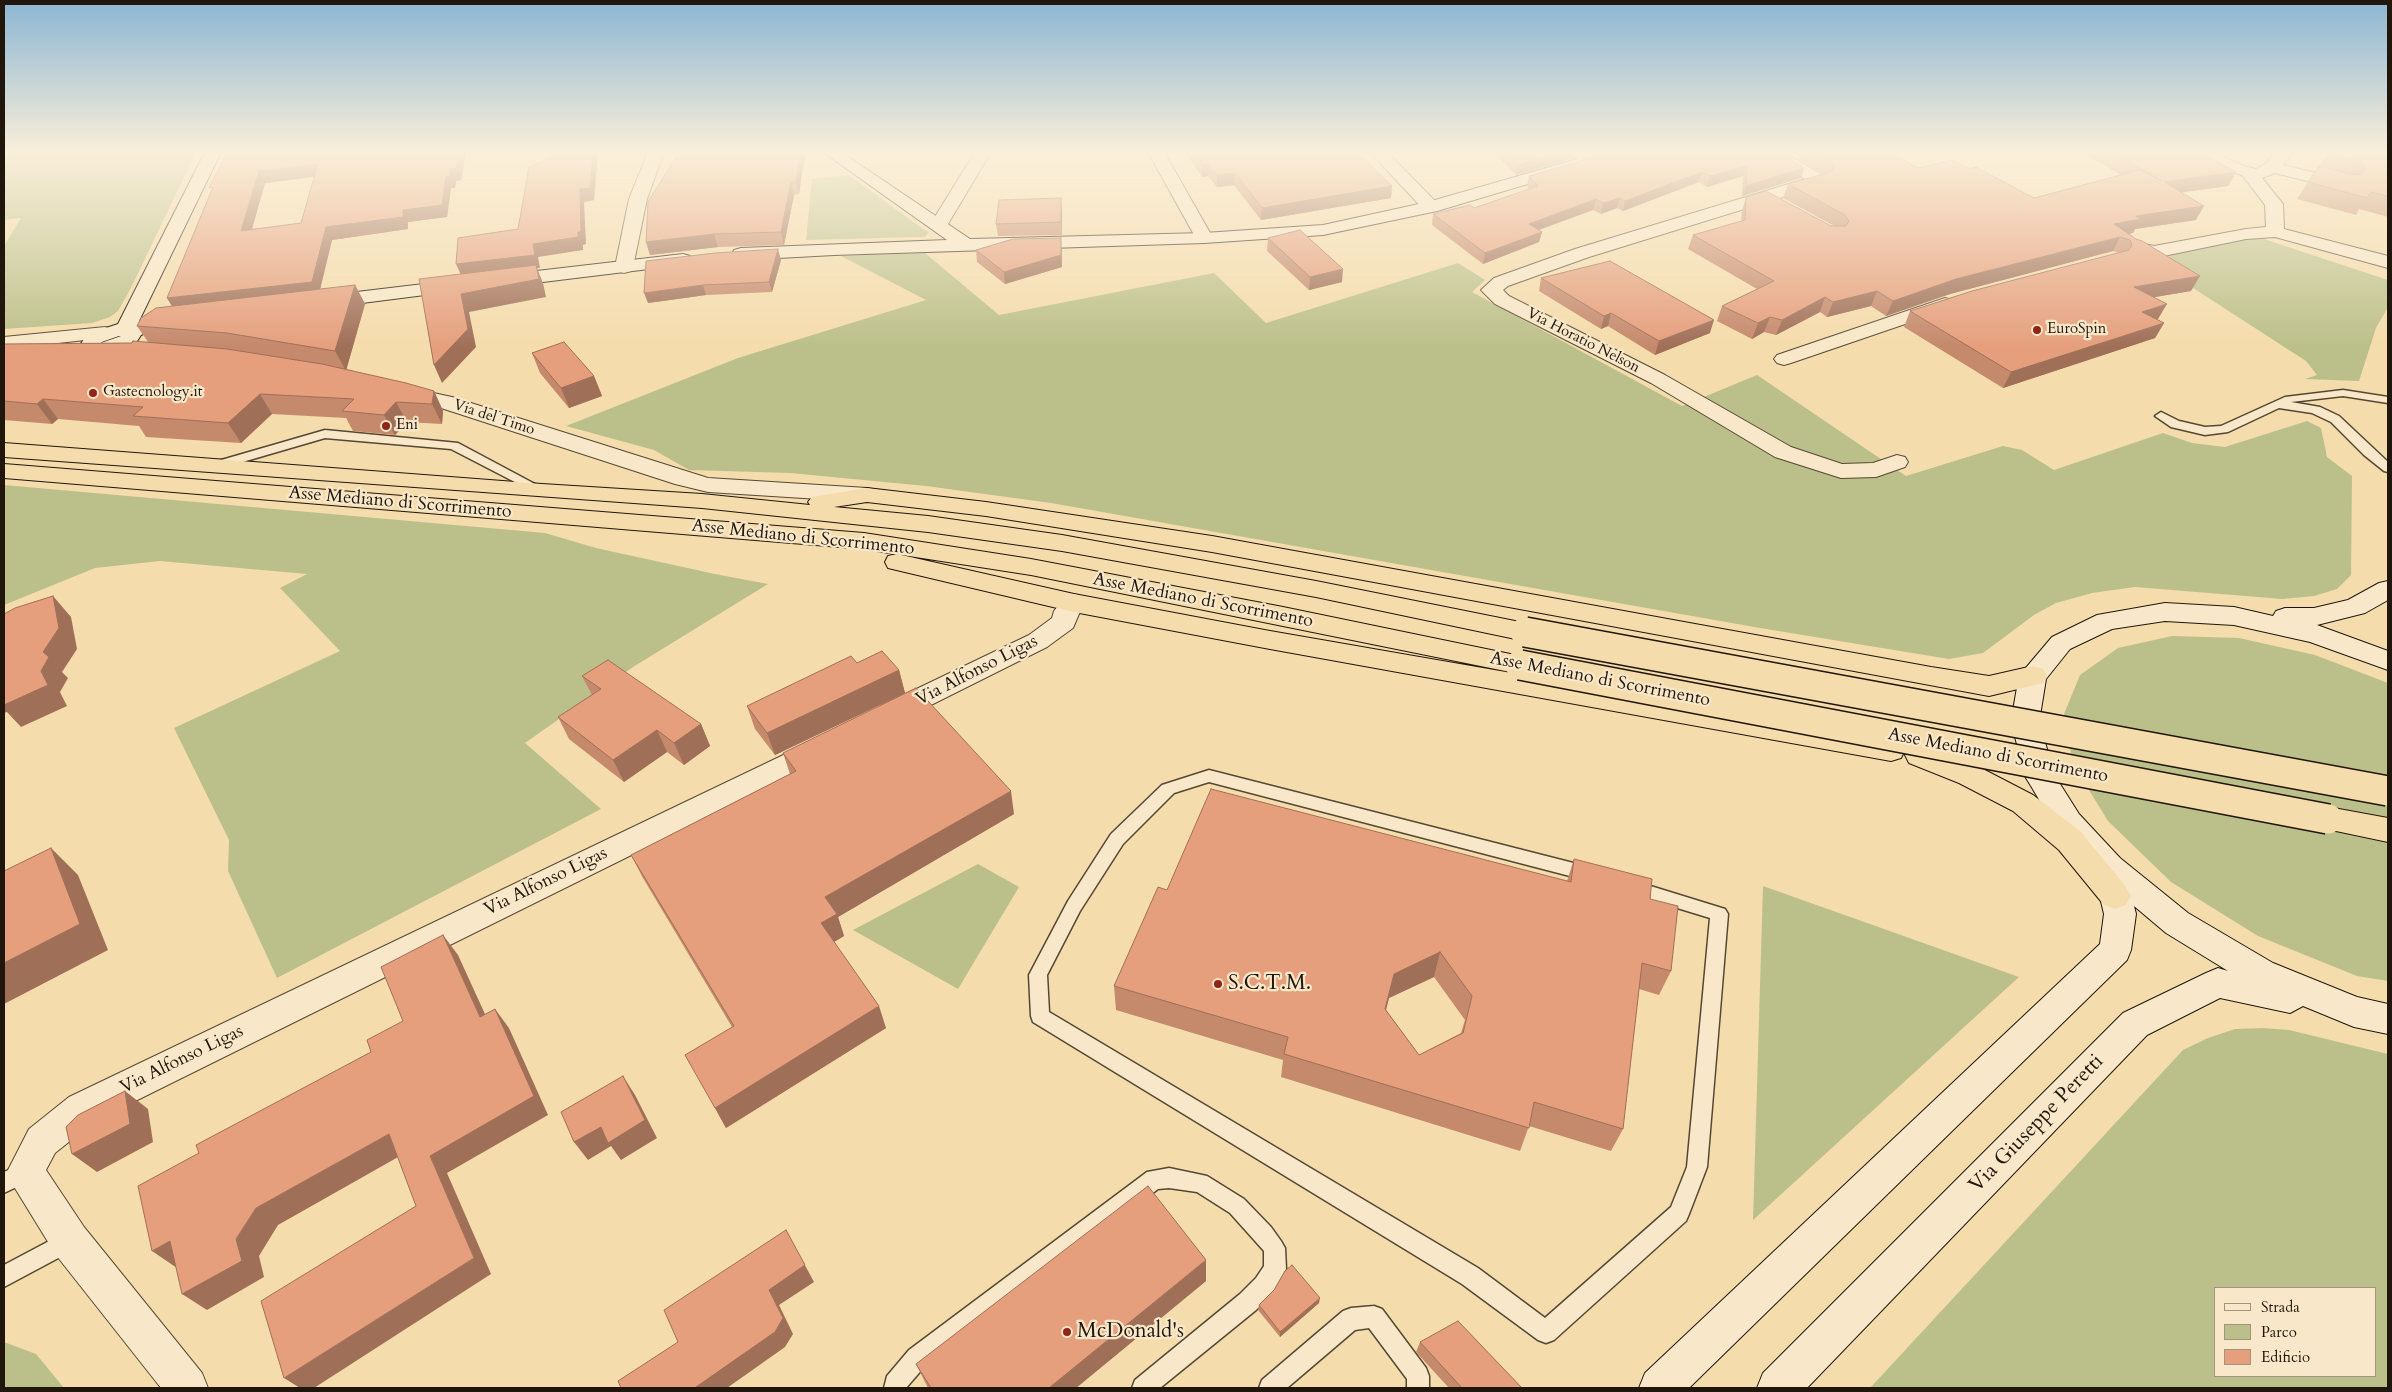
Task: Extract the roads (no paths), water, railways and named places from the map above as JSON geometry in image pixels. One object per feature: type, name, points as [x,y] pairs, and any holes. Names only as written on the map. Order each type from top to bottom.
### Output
[{"type":"highway","name":"Asse Mediano di Scorrimento","points":[[4,450],[776,507],[928,524],[1062,543],[1316,589],[1525,632],[2388,791]]},
{"type":"highway","name":"Asse Mediano di Scorrimento","points":[[4,471],[864,541],[1030,567],[1520,664],[2388,830]]},
{"type":"highway","points":[[776,507],[867,495],[986,509],[1212,544],[1931,677],[1989,686],[2033,676]]},
{"type":"highway","points":[[864,541],[901,564],[1074,603],[1280,642],[2041,778]]},
{"type":"highway","points":[[1919,755],[1969,775],[2023,803],[2070,841],[2112,882]]},
{"type":"street","points":[[115,338],[179,217]]},
{"type":"street","points":[[624,267],[634,217]]},
{"type":"street","points":[[927,217],[966,244]]},
{"type":"street","points":[[939,225],[944,217]]},
{"type":"street","points":[[1192,217],[1204,238]]},
{"type":"street","points":[[728,255],[966,244],[1204,238],[1323,230],[1387,217]]},
{"type":"street","name":"Via Horatio Nelson","points":[[1698,217],[1582,253],[1501,282],[1491,290],[1502,300],[1676,389],[1783,452],[1841,471],[1876,470],[1897,462]]},
{"type":"street","points":[[2274,217],[2275,232]]},
{"type":"street","points":[[2134,248],[2154,252],[2246,234],[2275,232],[2388,262]]},
{"type":"street","points":[[300,304],[699,258]]},
{"type":"street","points":[[1784,359],[1966,297]]},
{"type":"street","points":[[4,347],[70,352],[115,338],[157,321],[192,317]]},
{"type":"street","points":[[4,343],[115,338],[134,353],[142,354]]},
{"type":"street","name":"Via del Timo","points":[[384,388],[444,402],[683,479],[708,485],[867,495]]},
{"type":"street","points":[[2388,589],[2356,607],[2314,617],[2234,616],[2165,612],[2106,621],[2061,643],[2033,676],[2025,722],[2041,778],[2068,822],[2112,882],[2253,968],[2354,1012],[2388,1019]]},
{"type":"street","name":"Via Alfonso Ligas","points":[[187,1388],[70,1241],[15,1177],[42,1141],[82,1109],[1038,641],[1064,622],[1067,612],[1074,603]]},
{"type":"street","points":[[2234,616],[2316,634],[2388,661]]},
{"type":"street","points":[[1660,1388],[2115,950],[2120,914],[2112,882]]},
{"type":"street","name":"Via Giuseppe Peretti","points":[[1778,1388],[2135,1024],[2218,984],[2354,1012]]},
{"type":"lane","points":[[2161,416],[2174,424],[2204,431],[2224,429],[2270,406],[2289,399],[2343,393],[2388,400]]},
{"type":"lane","points":[[2270,406],[2299,406],[2316,410],[2335,419],[2368,452],[2388,468]]},
{"type":"lane","points":[[213,466],[325,434],[454,446],[542,491]]},
{"type":"lane","points":[[1208,776],[1589,874],[1719,914],[1697,1167],[1679,1214],[1546,1332],[1470,1276],[1040,1016],[1038,975],[1074,906],[1117,839],[1168,789],[1208,776]]},
{"type":"lane","points":[[895,1388],[895,1384],[917,1358],[1154,1179],[1169,1178],[1200,1183],[1237,1206],[1264,1234],[1274,1248],[1276,1269],[1264,1286],[1248,1302],[1143,1388]]},
{"type":"lane","points":[[4,1276],[70,1241]]},
{"type":"lane","points":[[1270,1388],[1350,1319],[1374,1316],[1418,1376],[1418,1388]]},
{"type":"place","name":"EuroSpin","points":[[2037,330]]},
{"type":"place","name":"Gastecnology.it","points":[[93,393]]},
{"type":"place","name":"Eni","points":[[386,426]]},
{"type":"place","name":"S.C.T.M.","points":[[1218,984]]},
{"type":"place","name":"McDonald's","points":[[1067,1332]]}]
